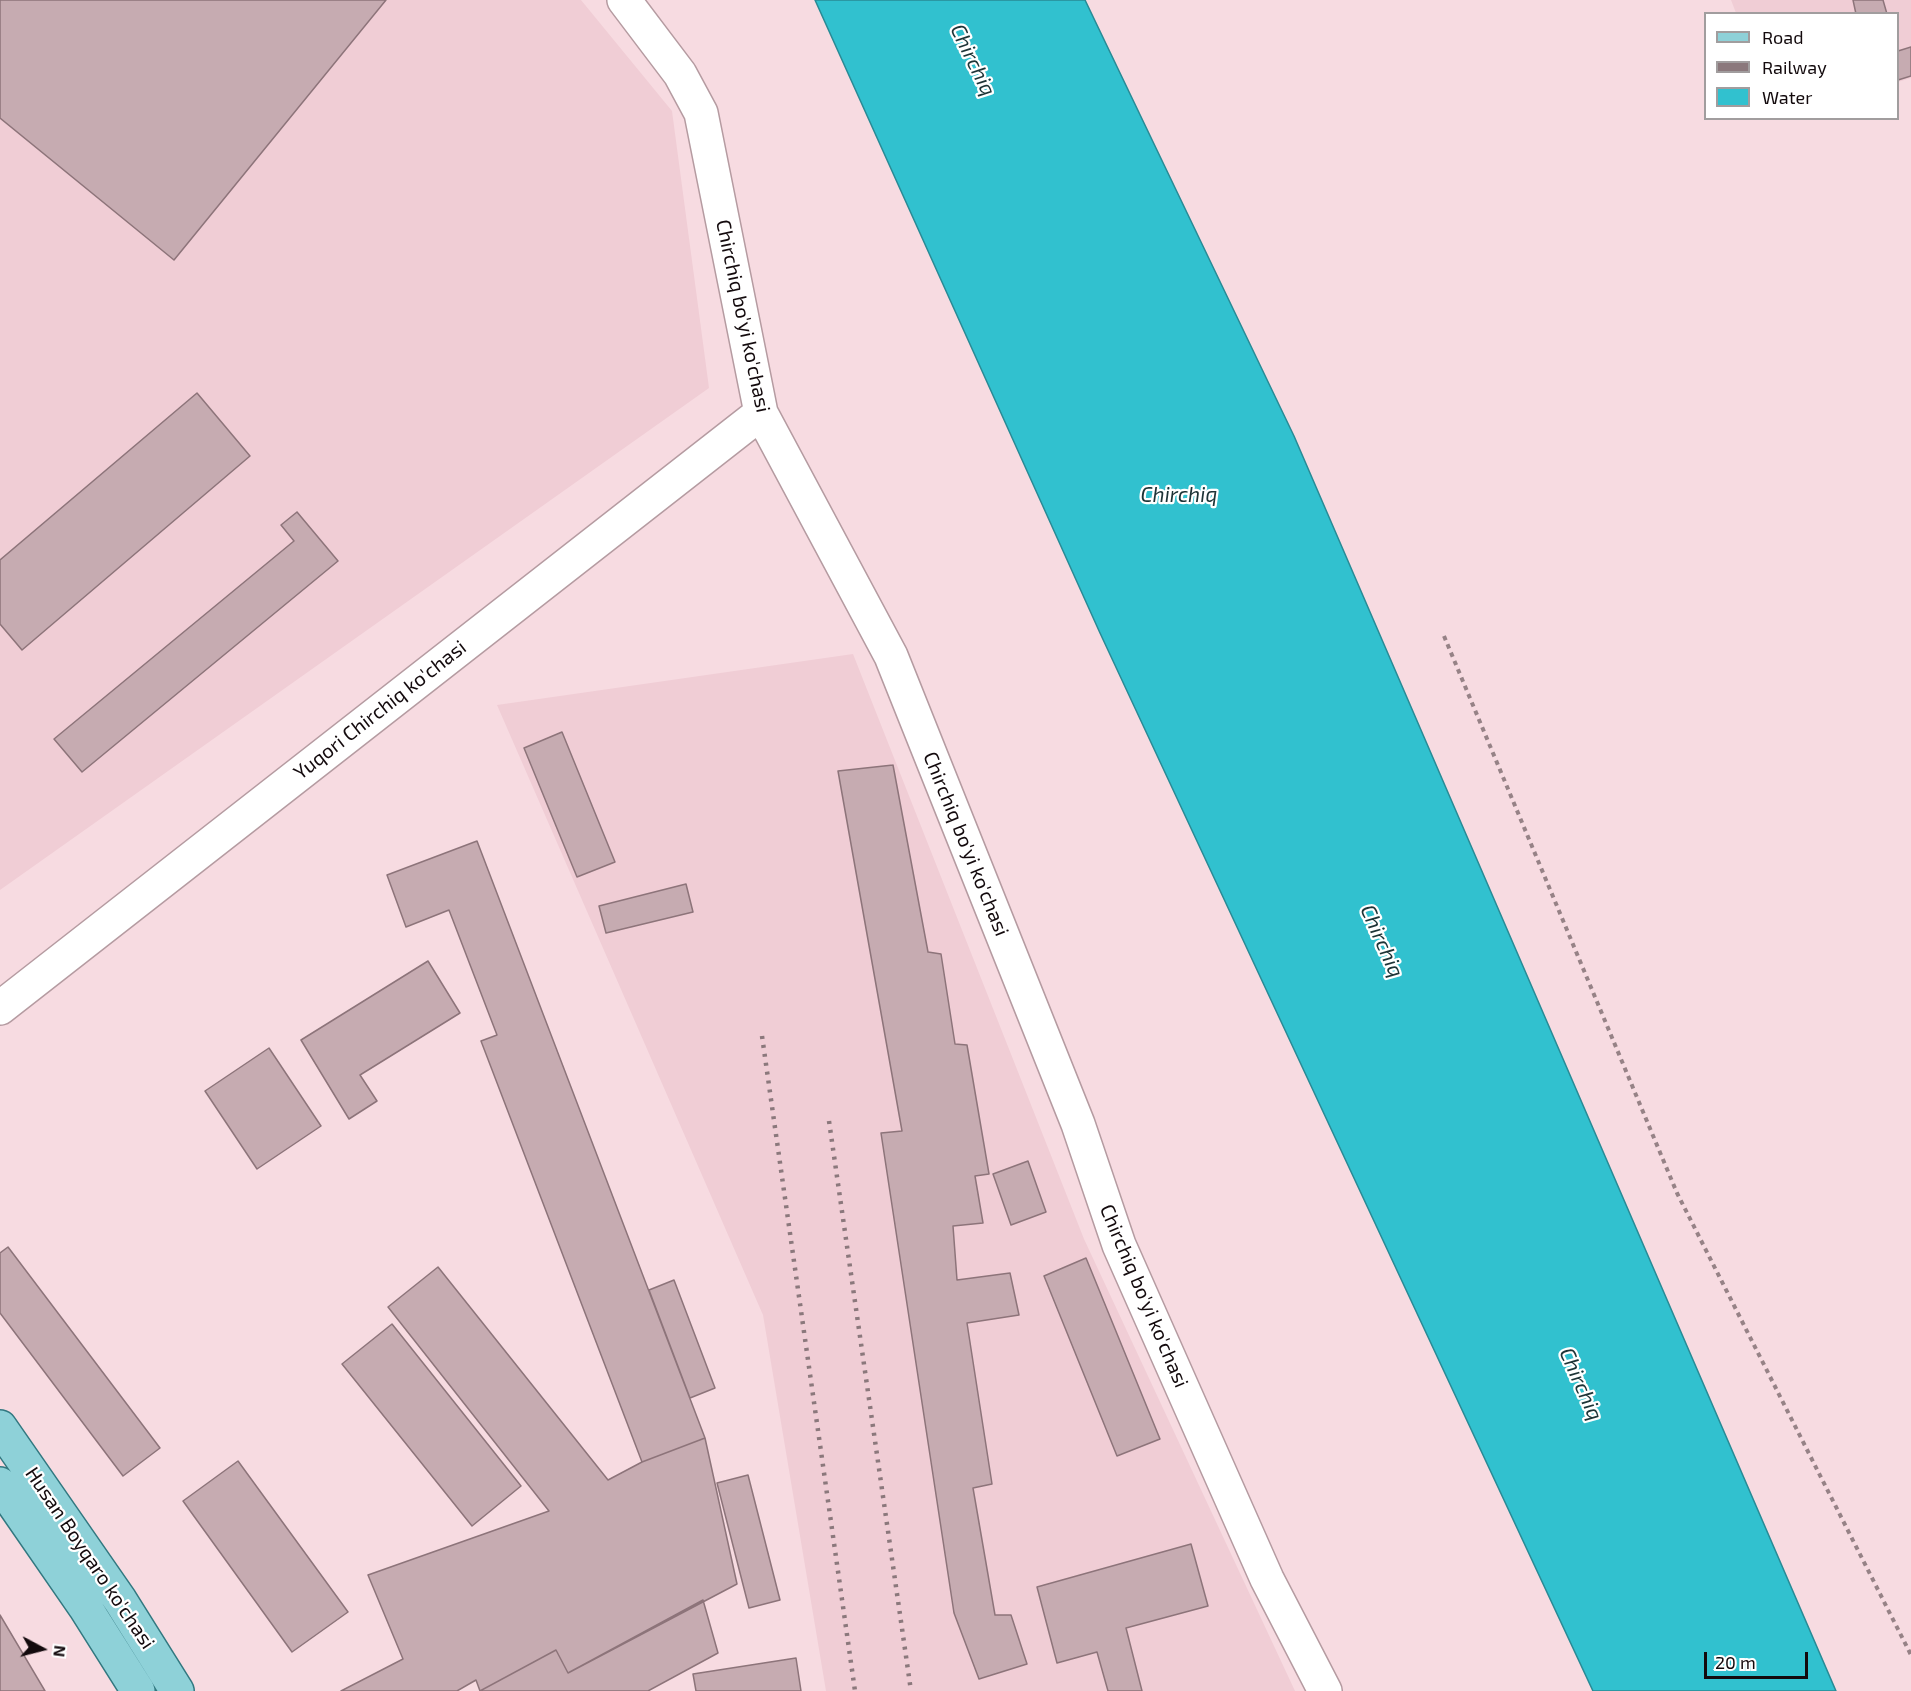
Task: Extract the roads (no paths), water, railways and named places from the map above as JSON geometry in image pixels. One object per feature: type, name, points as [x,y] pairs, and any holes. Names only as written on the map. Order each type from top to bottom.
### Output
[{"type":"main road","name":"Husan Boyqaro ko'chasi","points":[[0,1427],[120,1600],[177,1691]]},
{"type":"main road","name":"Husan Boyqaro ko'chasi","points":[[0,1484],[85,1607],[138,1691]]},
{"type":"street","name":"Chirchiq bo'yi ko'chasi","points":[[624,0],[680,74],[700,113],[760,413],[891,656],[1078,1124],[1119,1245],[1267,1579],[1325,1691]]},
{"type":"street","name":"Yuqori Chirchiq ko'chasi","points":[[0,1008],[760,413]]},
{"type":"water","name":"Chirchiq","points":[[815,0],[1085,0],[1294,436],[1836,1691],[1593,1691],[1100,633]]},
{"type":"railway","points":[[762,1036],[855,1691]]},
{"type":"railway","points":[[829,1121],[911,1691]]}]
